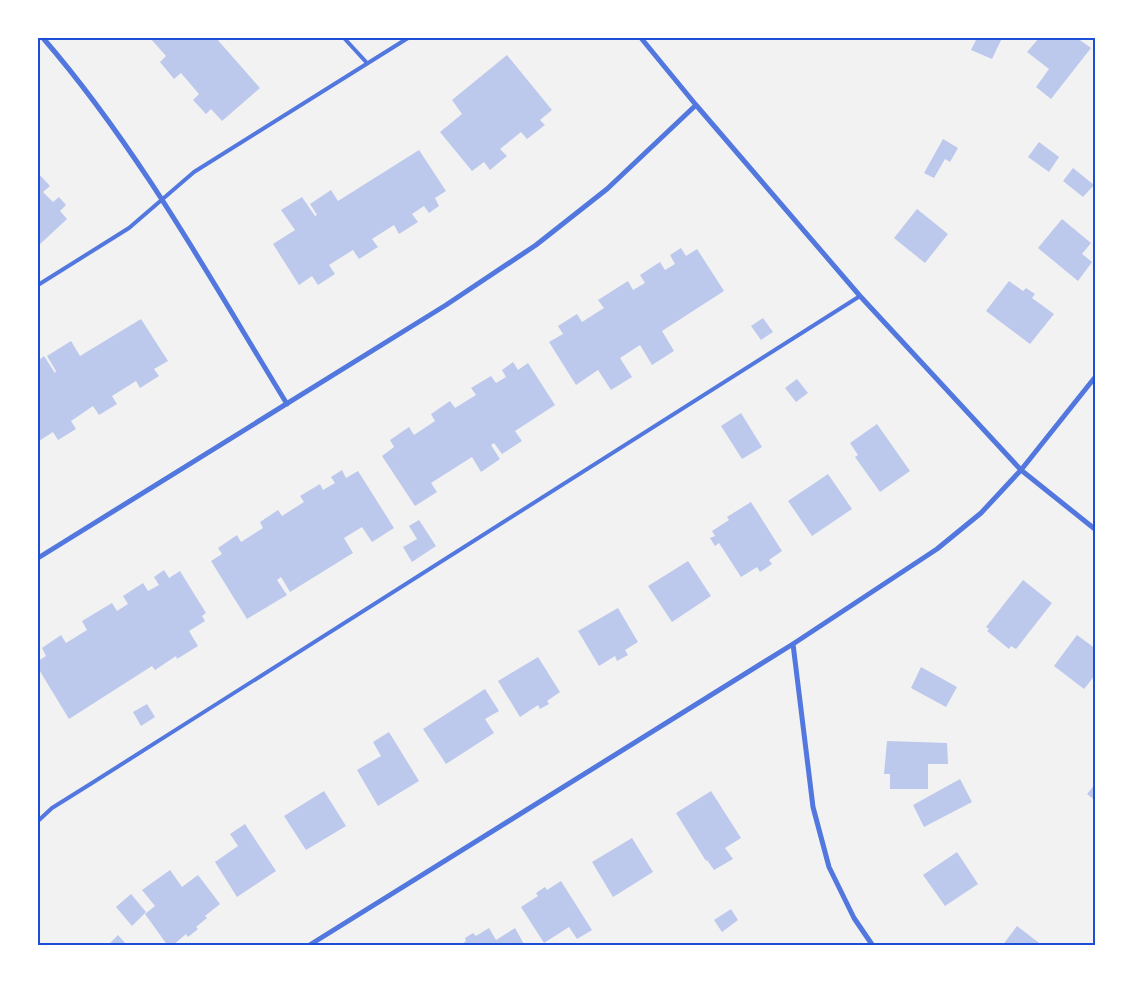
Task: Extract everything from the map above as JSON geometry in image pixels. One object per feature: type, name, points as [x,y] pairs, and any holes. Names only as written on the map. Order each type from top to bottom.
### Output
[{"type":"street","points":[[43,38],[75,74],[162,200],[287,404]]},
{"type":"street","points":[[641,38],[860,296],[1021,470],[1096,530]]},
{"type":"street","points":[[38,558],[446,305],[536,246],[608,189],[696,105]]},
{"type":"street","points":[[308,946],[793,644],[937,549],[981,513],[1021,470],[1096,376]]},
{"type":"street","points":[[793,644],[813,807],[829,867],[854,918],[873,946]]},
{"type":"lane","points":[[344,38],[367,64]]},
{"type":"lane","points":[[38,285],[129,228],[194,172],[408,38]]},
{"type":"lane","points":[[38,821],[52,808],[860,296]]},
{"type":"building","points":[[150,38],[216,38],[260,88],[222,121],[211,109],[206,114],[193,100],[199,94],[181,73],[174,79],[160,62],[166,56]]},
{"type":"building","points":[[977,38],[1002,38],[992,59],[971,50]]},
{"type":"building","points":[[1039,38],[1077,38],[1091,48],[1051,99],[1036,87],[1049,69],[1027,52]]},
{"type":"building","points":[[507,55],[552,110],[540,120],[545,125],[527,139],[521,132],[500,149],[507,156],[490,170],[484,162],[472,171],[440,132],[462,114],[452,100]]},
{"type":"building","points":[[943,139],[958,148],[950,162],[945,159],[934,178],[924,173]]},
{"type":"building","points":[[1039,142],[1059,157],[1049,172],[1028,157]]},
{"type":"building","points":[[419,150],[446,191],[435,198],[439,206],[429,213],[424,206],[412,214],[418,222],[399,234],[394,225],[372,239],[378,247],[359,259],[353,250],[329,265],[335,274],[318,285],[312,276],[299,285],[273,244],[295,230],[281,210],[302,197],[315,216],[317,215],[310,204],[331,190],[338,201]]},
{"type":"building","points":[[1073,168],[1094,185],[1083,197],[1063,181]]},
{"type":"building","points":[[38,173],[50,186],[43,192],[53,202],[59,197],[66,205],[60,211],[67,219],[38,246]]},
{"type":"building","points":[[917,209],[948,234],[925,263],[894,238]]},
{"type":"building","points":[[1062,219],[1091,243],[1082,254],[1092,262],[1078,281],[1038,248]]},
{"type":"building","points":[[681,248],[686,256],[697,249],[724,291],[662,331],[674,351],[652,365],[640,345],[620,358],[632,377],[611,390],[598,370],[576,385],[549,342],[563,334],[558,326],[577,314],[582,322],[604,308],[598,300],[628,281],[633,290],[645,283],[640,275],[660,262],[665,270],[675,264],[670,255]]},
{"type":"building","points":[[1009,281],[1023,291],[1026,288],[1035,294],[1032,298],[1054,314],[1030,344],[986,311]]},
{"type":"building","points":[[763,318],[773,332],[761,340],[751,326]]},
{"type":"building","points":[[141,319],[168,361],[154,369],[159,376],[140,388],[136,381],[112,396],[117,404],[99,415],[93,406],[71,421],[76,429],[58,440],[53,432],[39,441],[38,361],[44,356],[55,373],[56,371],[47,356],[71,341],[80,356]]},
{"type":"building","points":[[513,362],[518,370],[528,363],[555,405],[515,431],[522,441],[502,454],[494,443],[491,445],[500,459],[481,472],[472,457],[431,483],[437,492],[415,506],[382,456],[394,447],[390,440],[409,427],[414,435],[435,421],[431,414],[450,401],[455,408],[476,395],[471,388],[491,376],[496,383],[506,377],[502,370]]},
{"type":"building","points":[[797,379],[808,393],[796,402],[785,388]]},
{"type":"building","points":[[741,413],[762,447],[742,459],[721,426]]},
{"type":"building","points":[[877,424],[910,471],[880,492],[855,457],[858,455],[850,443]]},
{"type":"building","points":[[342,470],[346,478],[358,471],[394,528],[372,542],[362,527],[344,538],[353,553],[290,592],[281,577],[277,580],[287,595],[247,619],[211,561],[222,554],[218,548],[237,535],[241,542],[263,528],[260,522],[278,510],[282,516],[304,502],[300,496],[320,484],[323,490],[335,483],[331,477]]},
{"type":"building","points":[[828,474],[852,509],[812,536],[788,501]]},
{"type":"building","points":[[751,502],[782,551],[769,560],[772,564],[760,572],[757,567],[741,577],[719,543],[715,546],[710,538],[715,536],[712,531],[729,520],[727,517]]},
{"type":"building","points":[[419,520],[436,546],[412,562],[403,547],[417,539],[409,526]]},
{"type":"building","points":[[688,561],[711,596],[672,622],[648,586]]},
{"type":"building","points":[[164,570],[169,578],[180,571],[206,613],[202,616],[205,621],[189,631],[198,646],[177,659],[176,656],[155,670],[152,666],[69,719],[38,668],[38,661],[46,656],[42,648],[61,635],[66,643],[87,630],[82,621],[112,603],[117,611],[128,604],[123,596],[143,583],[148,591],[159,585],[154,577]]},
{"type":"building","points":[[1023,580],[1052,603],[1016,649],[1011,646],[1009,649],[987,631],[989,629],[986,627]]},
{"type":"building","points":[[618,608],[638,642],[625,650],[628,655],[617,661],[615,656],[599,666],[578,631]]},
{"type":"building","points":[[1077,635],[1096,649],[1096,674],[1084,689],[1054,666]]},
{"type":"building","points":[[538,657],[560,692],[547,701],[549,704],[540,709],[538,705],[520,717],[498,681]]},
{"type":"building","points":[[921,667],[957,687],[946,707],[911,688]]},
{"type":"building","points":[[485,689],[499,711],[485,719],[494,733],[446,764],[423,729]]},
{"type":"building","points":[[147,704],[155,717],[141,726],[133,712]]},
{"type":"building","points":[[389,732],[419,781],[378,806],[357,770],[381,756],[373,742]]},
{"type":"building","points":[[887,741],[947,743],[948,764],[928,764],[928,789],[890,789],[890,774],[884,774]]},
{"type":"building","points":[[960,779],[972,802],[924,827],[913,805]]},
{"type":"building","points":[[1096,783],[1096,801],[1087,794]]},
{"type":"building","points":[[324,791],[346,826],[306,850],[284,816]]},
{"type":"building","points":[[711,791],[741,838],[725,848],[733,859],[714,870],[706,861],[676,813]]},
{"type":"building","points":[[245,824],[276,871],[237,897],[215,862],[238,846],[230,834]]},
{"type":"building","points":[[632,838],[653,872],[613,897],[592,862]]},
{"type":"building","points":[[957,852],[978,884],[945,906],[923,875]]},
{"type":"building","points":[[170,870],[182,887],[198,875],[220,904],[205,916],[207,918],[196,927],[198,929],[188,937],[186,934],[172,946],[168,946],[145,914],[155,906],[142,890]]},
{"type":"building","points":[[561,881],[592,930],[577,939],[569,927],[544,943],[521,907],[538,896],[536,893],[545,887],[547,890]]},
{"type":"building","points":[[131,894],[146,912],[132,926],[116,907]]},
{"type":"building","points":[[731,909],[738,920],[722,932],[714,920]]},
{"type":"building","points":[[1017,926],[1043,946],[1002,946]]},
{"type":"building","points":[[489,928],[496,940],[515,928],[525,946],[459,946],[466,941],[465,938],[473,933],[476,936]]},
{"type":"building","points":[[118,935],[128,946],[107,946]]}]
